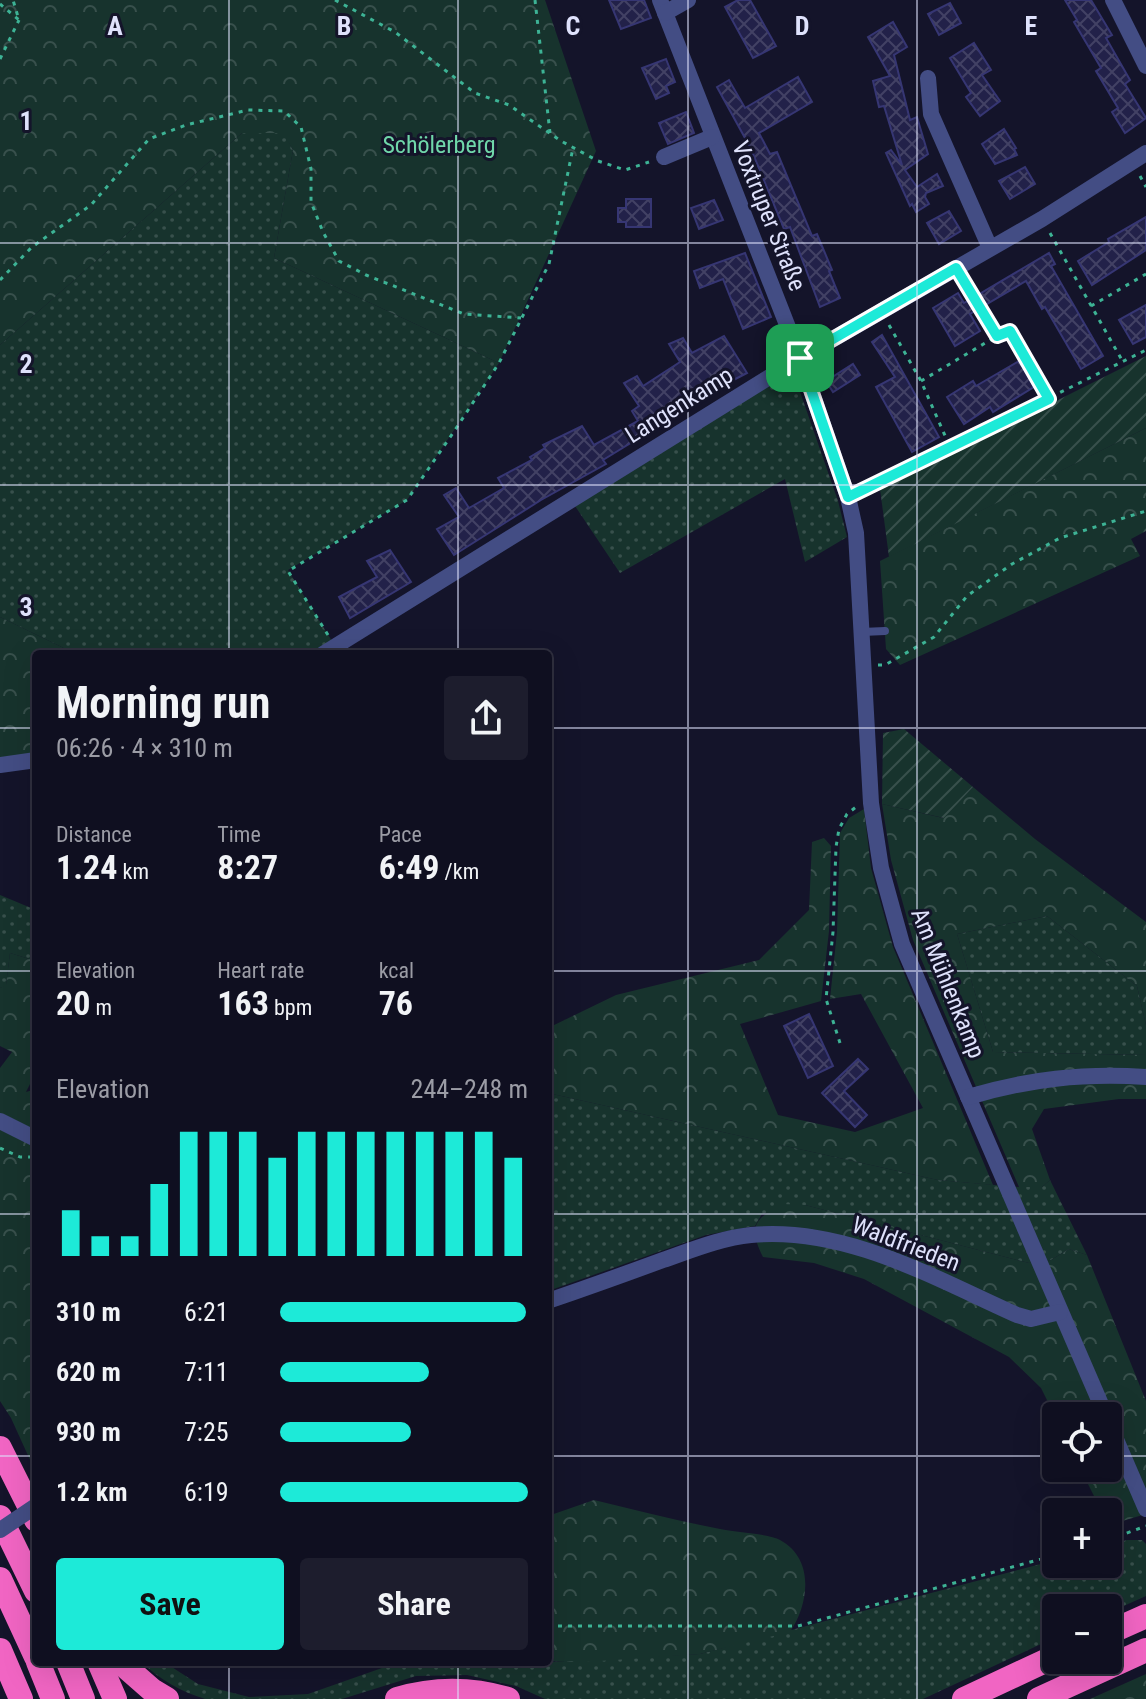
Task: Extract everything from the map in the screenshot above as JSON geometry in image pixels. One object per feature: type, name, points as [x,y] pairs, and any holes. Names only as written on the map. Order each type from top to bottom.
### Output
[{"type":"highway","points":[[0,1448],[32,1512]]},
{"type":"highway","points":[[0,1517],[32,1583]]},
{"type":"highway","points":[[0,1579],[32,1648]]},
{"type":"highway","points":[[1122,1627],[1146,1616]]},
{"type":"highway","points":[[0,1650],[21,1699]]},
{"type":"highway","points":[[1039,1699],[1146,1650]]},
{"type":"highway","points":[[964,1699],[1042,1663]]},
{"type":"highway","points":[[40,1666],[53,1699]]},
{"type":"highway","points":[[70,1666],[83,1699]]},
{"type":"highway","points":[[101,1666],[115,1699]]},
{"type":"highway","points":[[125,1666],[167,1699]]},
{"type":"highway","points":[[397,1699],[422,1691],[465,1690],[508,1699]]},
{"type":"street","points":[[663,6],[688,0]]},
{"type":"street","points":[[1113,0],[1146,66]]},
{"type":"street","name":"Voxtruper Straße","points":[[663,6],[800,358]]},
{"type":"street","points":[[928,78],[931,114],[990,248]]},
{"type":"street","name":"Voxtruper Straße","points":[[664,157],[712,137]]},
{"type":"street","name":"Langenkamp","points":[[329,650],[800,358],[1042,219],[1146,153]]},
{"type":"street","name":"Am Mühlenkamp","points":[[800,358],[848,497],[856,533],[871,803],[881,868],[902,944],[1100,1402]]},
{"type":"street","points":[[0,765],[32,761]]},
{"type":"street","points":[[968,1097],[1004,1086],[1070,1075],[1146,1077]]},
{"type":"street","points":[[0,1121],[32,1137]]},
{"type":"street","name":"Waldfrieden","points":[[552,1300],[710,1244],[750,1235],[787,1234],[859,1248],[1031,1319],[1060,1312]]},
{"type":"street","name":"Am Mühlenkamp","points":[[1122,1454],[1146,1509]]},
{"type":"street","points":[[0,1530],[32,1509]]},
{"type":"lane","points":[[862,632],[885,631]]},
{"type":"path","points":[[0,59],[19,20],[13,0]]},
{"type":"path","points":[[335,0],[395,32],[475,93],[509,105],[598,161],[625,170],[664,157]]},
{"type":"path","points":[[535,0],[550,133]]},
{"type":"path","points":[[0,4],[19,20]]},
{"type":"path","points":[[0,280],[32,247],[91,205],[149,139],[186,125],[248,110],[284,111],[301,127],[311,169],[311,202],[339,261],[464,314],[521,318]]},
{"type":"path","points":[[329,650],[288,571],[407,500],[499,363],[549,264],[573,148]]},
{"type":"path","points":[[1042,219],[1123,362]]},
{"type":"path","points":[[956,268],[997,336]]},
{"type":"path","points":[[1091,306],[1146,274]]},
{"type":"path","points":[[881,312],[921,381],[950,447]]},
{"type":"path","points":[[921,381],[1010,331],[1049,399]]},
{"type":"path","points":[[848,497],[1146,350]]},
{"type":"path","points":[[864,667],[885,665],[934,637],[967,596],[1012,564],[1060,538],[1146,511]]},
{"type":"path","points":[[840,1043],[826,999],[833,932],[836,847],[839,829],[847,814],[858,805],[871,803]]},
{"type":"path","points":[[0,1148],[20,1157],[32,1157]]},
{"type":"path","points":[[1122,1535],[1146,1526]]},
{"type":"path","points":[[552,1626],[798,1626],[1042,1559]]},
{"type":"green space","name":"Schölerberg","points":[[0,0],[545,0],[596,151],[499,363],[274,258],[293,150],[283,133],[242,133],[0,345]]},
{"type":"green space","points":[[242,133],[284,133],[293,150],[274,258],[499,363],[407,500],[288,570],[335,646],[329,650],[68,650],[0,617],[0,345]]},
{"type":"green space","points":[[1146,356],[1146,428],[889,557],[880,489]]},
{"type":"green space","points":[[790,363],[838,501],[847,537],[805,562],[785,479],[620,573],[571,500]]},
{"type":"green space","points":[[1146,428],[1146,531],[1131,539],[1140,556],[900,665],[886,649],[880,561]]},
{"type":"green space","points":[[0,617],[68,650],[32,650],[32,760],[0,759]]},
{"type":"green space","points":[[904,729],[973,787],[944,818],[882,804],[883,733]]},
{"type":"green space","points":[[973,787],[1035,839],[1146,922],[1146,1025],[1137,986],[1047,916],[957,934],[993,1052],[1146,1055],[1146,1099],[1119,1099],[1044,1109],[1032,1129],[1050,1180],[1042,1187],[1019,1187],[913,940],[891,860],[882,804],[943,818]]},
{"type":"green space","points":[[864,809],[871,868],[893,947],[993,1185],[938,1180],[552,1094],[552,1026],[616,995],[759,960],[809,910],[812,842],[824,838],[831,846],[829,931],[821,1001],[740,1024],[778,1115],[855,1132],[923,1108],[861,994],[830,999],[837,932],[840,833],[849,818]]},
{"type":"green space","points":[[0,895],[32,908],[32,960],[10,953],[6,986],[0,988]]},
{"type":"green space","points":[[1047,916],[1137,986],[1146,1025],[1146,1055],[993,1052],[957,934]]},
{"type":"green space","points":[[10,953],[32,960],[32,1080],[26,1092],[32,1090],[32,1464],[0,1401],[0,1068],[12,1052],[0,1046],[0,988],[6,985]]},
{"type":"green space","points":[[552,1094],[938,1180],[1042,1187],[1050,1180],[1087,1255],[1069,1249],[1051,1260],[1029,1263],[805,1205],[762,1214],[755,1226],[706,1235],[552,1290]]},
{"type":"green space","points":[[783,1204],[805,1205],[1029,1263],[1051,1260],[1069,1249],[1087,1255],[1146,1401],[1146,1514],[1122,1521],[1122,1498],[1095,1498],[1087,1482],[1122,1482],[1122,1402],[1048,1402],[1041,1388],[1009,1357],[864,1279],[814,1263],[763,1257],[755,1231],[756,1224]]},
{"type":"green space","points":[[594,1500],[780,1540],[799,1558],[804,1570],[804,1596],[796,1621],[790,1632],[700,1654],[586,1662],[552,1661],[552,1515]]},
{"type":"green space","points":[[1142,1540],[1146,1544],[1146,1596],[1122,1607],[1122,1594],[1042,1594],[1042,1644],[923,1699],[545,1699],[516,1686],[467,1675],[416,1676],[342,1699],[205,1699],[171,1684],[146,1666],[170,1666],[198,1684],[249,1697],[308,1694],[388,1666],[552,1666],[552,1662],[700,1654],[1042,1564],[1042,1578],[1122,1578],[1122,1541]]},
{"type":"green space","points":[[1146,1674],[1146,1699],[1090,1699]]},
{"type":"building","points":[[609,0],[644,0],[651,18],[621,29]]},
{"type":"building","points":[[738,0],[750,0],[776,46],[753,58],[725,7]]},
{"type":"building","points":[[1065,0],[1091,0],[1112,35],[1106,38],[1130,80],[1125,84],[1146,118],[1125,133],[1112,112],[1118,108],[1096,71],[1101,68]]},
{"type":"building","points":[[950,3],[961,23],[939,35],[928,14]]},
{"type":"building","points":[[893,22],[907,47],[894,55],[910,120],[917,117],[928,154],[905,170],[917,187],[937,174],[943,186],[926,193],[929,204],[916,212],[912,204],[910,206],[886,153],[891,150],[902,165],[884,106],[879,107],[873,81],[890,76],[868,37]]},
{"type":"building","points":[[974,43],[991,70],[982,75],[1000,101],[980,116],[966,97],[971,93],[950,58]]},
{"type":"building","points":[[666,59],[675,82],[666,86],[669,93],[656,99],[642,68]]},
{"type":"building","points":[[798,77],[812,102],[759,133],[770,154],[777,152],[812,236],[817,234],[832,270],[829,271],[840,298],[820,307],[790,227],[784,229],[751,149],[717,87],[729,80],[745,108]]},
{"type":"building","points":[[686,112],[694,133],[668,144],[659,123]]},
{"type":"building","points":[[1004,129],[1017,155],[995,164],[982,144]]},
{"type":"building","points":[[1025,167],[1035,184],[1010,199],[999,181]]},
{"type":"building","points":[[626,199],[651,199],[651,227],[626,227],[626,222],[618,222],[618,208],[626,208]]},
{"type":"building","points":[[714,200],[723,220],[699,229],[691,208]]},
{"type":"building","points":[[949,211],[961,231],[939,244],[927,223]]},
{"type":"building","points":[[1146,217],[1146,250],[1092,285],[1078,261]]},
{"type":"building","points":[[745,253],[771,317],[743,329],[723,279],[700,288],[694,271]]},
{"type":"building","points":[[1049,253],[1055,264],[1051,266],[1103,356],[1081,369],[1026,281],[970,314],[980,331],[955,346],[933,308],[958,293],[964,303]]},
{"type":"building","points":[[1146,305],[1146,337],[1133,344],[1119,320]]},
{"type":"building","points":[[882,335],[939,437],[912,452],[876,387],[895,377],[872,342]]},
{"type":"building","points":[[724,336],[747,373],[714,390],[694,405],[688,395],[660,414],[665,422],[603,460],[606,464],[541,500],[454,555],[437,529],[459,517],[444,495],[456,488],[469,508],[504,488],[498,478],[532,460],[530,457],[545,448],[543,445],[582,426],[594,445],[638,421],[632,411],[639,406],[624,383],[637,376],[643,386],[680,362],[669,344],[683,338],[692,353]]},
{"type":"building","points":[[1019,361],[1034,387],[993,412],[990,407],[964,424],[947,397],[973,381],[976,386]]},
{"type":"building","points":[[853,364],[860,375],[833,392],[826,381]]},
{"type":"building","points":[[390,550],[411,582],[350,618],[339,597],[377,577],[367,561]]},
{"type":"building","points":[[809,1014],[833,1066],[808,1078],[784,1026]]},
{"type":"building","points":[[858,1059],[868,1069],[844,1091],[867,1115],[855,1127],[822,1093]]},
{"type":"route","points":[[956,268],[997,336],[1010,331],[1049,399],[848,497],[800,358],[956,268]]}]
